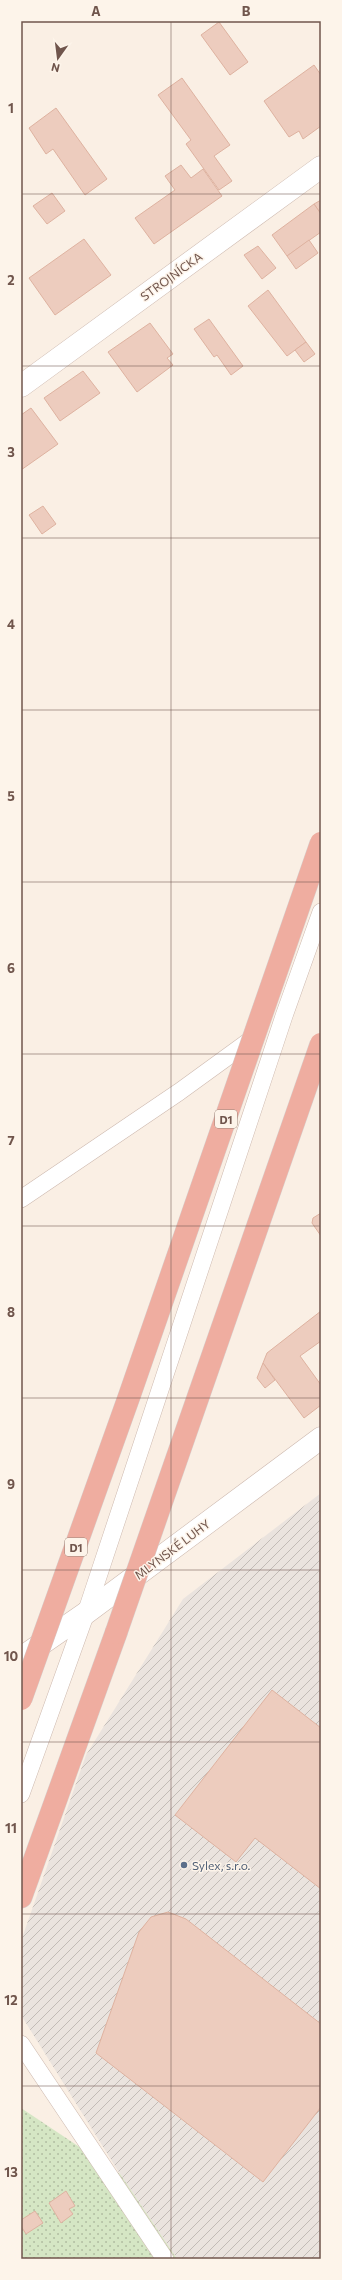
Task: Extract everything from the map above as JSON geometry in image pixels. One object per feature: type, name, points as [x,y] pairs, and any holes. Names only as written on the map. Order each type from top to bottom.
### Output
[{"type":"highway","name":"D1","points":[[21,1699],[130,1394],[321,843]]},
{"type":"highway","points":[[21,1897],[118,1625],[321,1044]]},
{"type":"street","name":"STROJNÍCKA","points":[[21,386],[321,167]]},
{"type":"street","name":"MLYNSKÉ LUHY","points":[[21,1658],[86,1613],[321,1438]]},
{"type":"lane","points":[[21,1794],[86,1613],[284,1016],[321,912]]},
{"type":"lane","points":[[21,1199],[179,1092],[284,1016]]},
{"type":"lane","points":[[21,2044],[165,2259]]},
{"type":"shaded area","name":"Sylex, s.r.o.","points":[[321,1493],[321,2259],[177,2259],[120,2174],[21,2015],[21,1941],[86,1755],[183,1599]]},
{"type":"green space","points":[[21,2108],[120,2174],[177,2259],[21,2259]]},
{"type":"building","points":[[219,22],[248,62],[230,75],[201,35]]},
{"type":"building","points":[[314,65],[321,75],[321,126],[303,139],[299,131],[289,137],[264,101]]},
{"type":"building","points":[[182,78],[230,145],[214,156],[232,181],[219,190],[186,144],[191,140],[158,95]]},
{"type":"building","points":[[56,108],[107,179],[85,195],[53,149],[46,154],[29,128]]},
{"type":"building","points":[[181,165],[191,178],[203,169],[222,196],[154,244],[135,218],[175,190],[165,176]]},
{"type":"building","points":[[52,193],[65,211],[47,224],[33,206]]},
{"type":"building","points":[[321,200],[321,214],[314,204]]},
{"type":"building","points":[[314,204],[321,214],[321,232],[287,256],[272,235]]},
{"type":"building","points":[[84,239],[111,275],[55,315],[29,278]]},
{"type":"building","points":[[309,240],[318,253],[296,269],[287,256]]},
{"type":"building","points":[[258,246],[276,268],[262,279],[244,255]]},
{"type":"building","points":[[268,290],[306,342],[287,356],[248,306]]},
{"type":"building","points":[[209,319],[243,366],[231,375],[217,355],[214,357],[194,329]]},
{"type":"building","points":[[150,323],[173,354],[167,358],[173,365],[137,392],[108,352]]},
{"type":"building","points":[[306,342],[315,354],[304,362],[295,350]]},
{"type":"building","points":[[83,371],[100,393],[60,421],[44,398]]},
{"type":"building","points":[[31,408],[58,444],[21,470],[21,415]]},
{"type":"building","points":[[43,506],[56,524],[42,534],[29,515]]},
{"type":"building","points":[[321,1213],[321,1236],[312,1223],[313,1218]]},
{"type":"building","points":[[321,1311],[321,1341],[300,1356],[321,1385],[321,1405],[304,1418],[263,1363],[267,1353]]},
{"type":"building","points":[[263,1363],[275,1380],[265,1388],[257,1378]]},
{"type":"building","points":[[272,1690],[321,1728],[321,1889],[255,1838],[236,1862],[175,1815]]},
{"type":"building","points":[[168,1912],[186,1919],[321,2024],[321,2107],[263,2182],[96,2053],[139,1932],[151,1917]]},
{"type":"building","points":[[66,2191],[75,2206],[69,2209],[73,2214],[61,2223],[49,2203]]},
{"type":"building","points":[[35,2211],[43,2223],[26,2234],[21,2226],[21,2220]]},
{"type":"place","name":"Sylex, s.r.o.","points":[[184,1865]]}]
